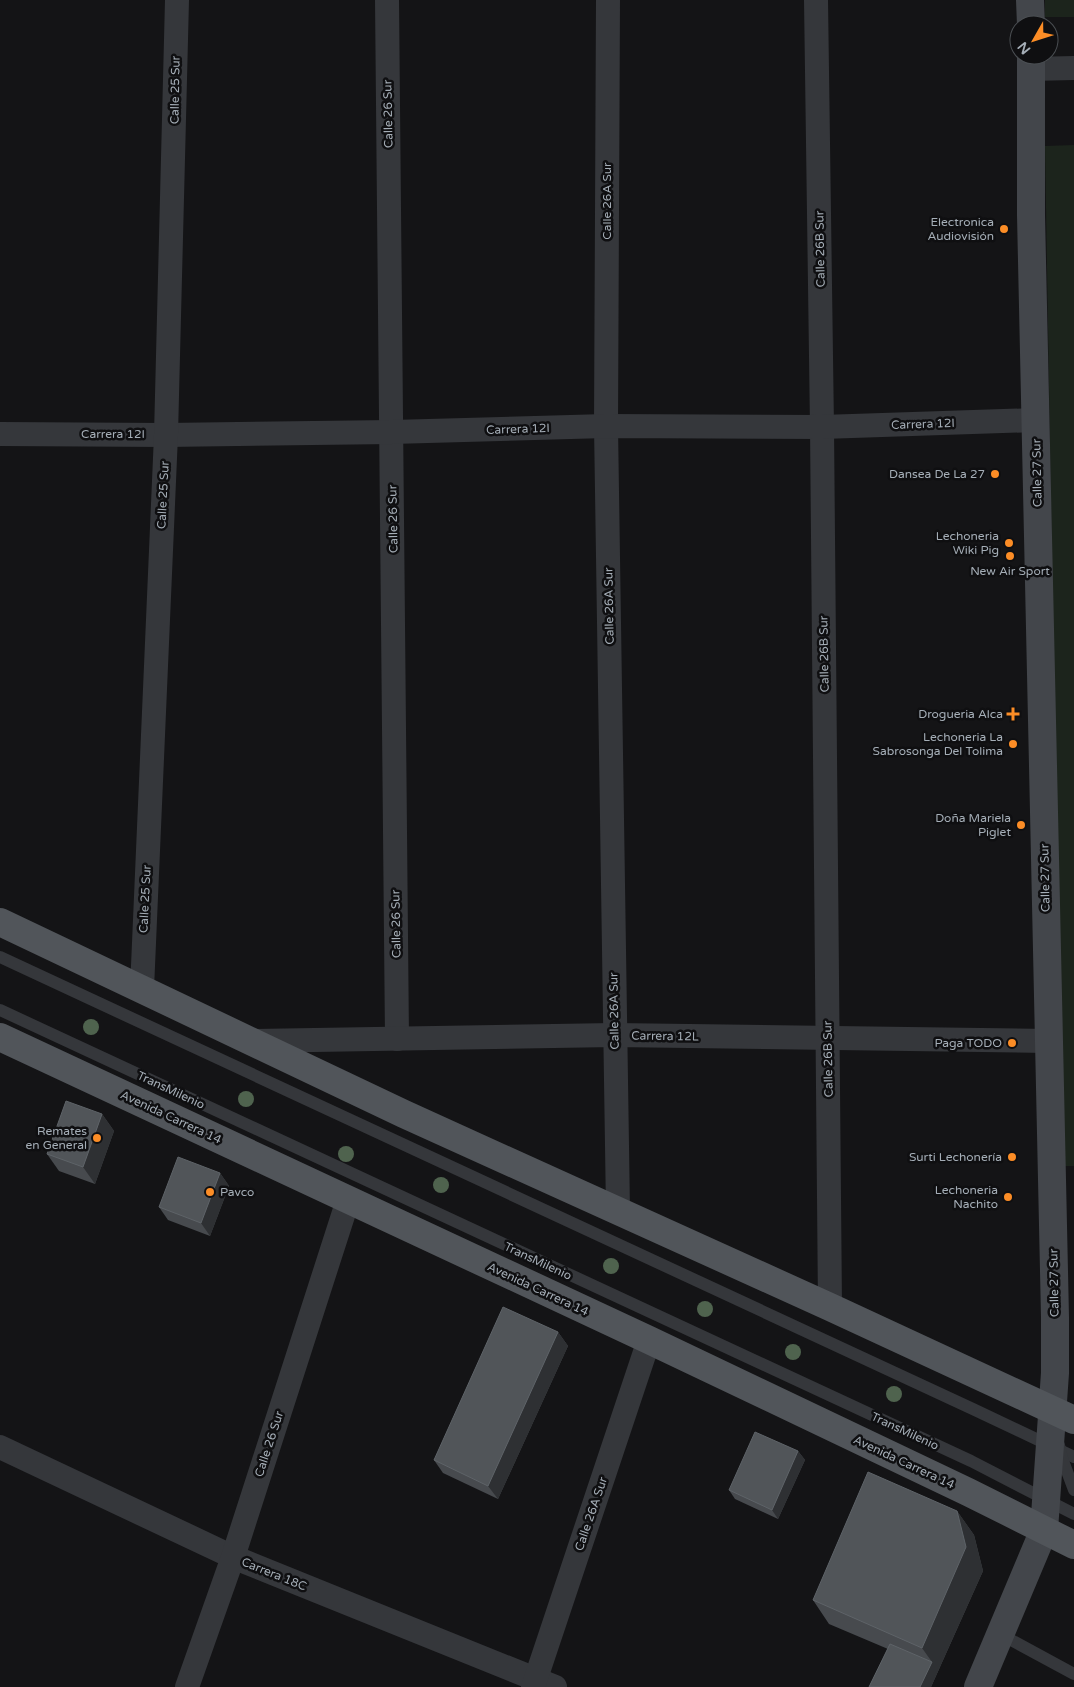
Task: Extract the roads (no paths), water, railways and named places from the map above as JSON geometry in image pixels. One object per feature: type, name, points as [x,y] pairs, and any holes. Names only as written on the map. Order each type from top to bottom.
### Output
[{"type":"main road","points":[[1030,0],[1031,15]]},
{"type":"main road","name":"Calle 27 Sur","points":[[978,1687],[1044,1530],[1047,1501],[1062,1451],[1063,1415],[1056,1317],[1048,1041],[1031,215],[1031,65]]},
{"type":"main road","points":[[0,922],[413,1118],[1063,1415]]},
{"type":"main road","name":"Avenida Carrera 14","points":[[0,1037],[649,1340],[1074,1545]]},
{"type":"street","name":"Calle 25 Sur","points":[[142,989],[166,435],[177,0]]},
{"type":"street","name":"Calle 26 Sur","points":[[387,0],[398,1039]]},
{"type":"street","name":"Calle 26A Sur","points":[[608,0],[606,426],[618,1212]]},
{"type":"street","name":"Calle 26B Sur","points":[[816,0],[830,1307]]},
{"type":"street","points":[[1052,65],[1074,68]]},
{"type":"street","name":"Carrera 12I","points":[[0,434],[166,435],[392,432],[606,426],[822,427],[1036,420]]},
{"type":"street","name":"Carrera 12L","points":[[251,1041],[614,1036],[1048,1041]]},
{"type":"street","name":"Calle 26 Sur","points":[[187,1687],[233,1558],[348,1200]]},
{"type":"street","name":"Calle 26A Sur","points":[[541,1684],[649,1340]]},
{"type":"street","name":"Carrera 18C","points":[[0,1447],[233,1558],[541,1684]]},
{"type":"lane","points":[[0,957],[1062,1451],[1074,1490]]},
{"type":"lane","name":"TransMilenio","points":[[0,1010],[971,1461],[1074,1514]]},
{"type":"lane","points":[[1000,1634],[1074,1674]]},
{"type":"place","name":"Electronica Audiovisión","points":[[1004,229]]},
{"type":"place","name":"Dansea De La 27","points":[[995,474]]},
{"type":"place","name":"Lechoneria Wiki Pig","points":[[1009,543]]},
{"type":"place","name":"New Air Sport","points":[[1010,556]]},
{"type":"place","name":"Drogueria Alca","points":[[1013,714]]},
{"type":"place","name":"Lechoneria La Sabrosonga Del Tolima","points":[[1013,744]]},
{"type":"place","name":"Doña Mariela Piglet","points":[[1021,825]]},
{"type":"place","name":"Paga TODO","points":[[1012,1043]]},
{"type":"place","name":"Remates en General","points":[[97,1138]]},
{"type":"place","name":"Surti Lechonería","points":[[1012,1157]]},
{"type":"place","name":"Pavco","points":[[210,1192]]},
{"type":"place","name":"Lechoneria Nachito","points":[[1008,1197]]}]
